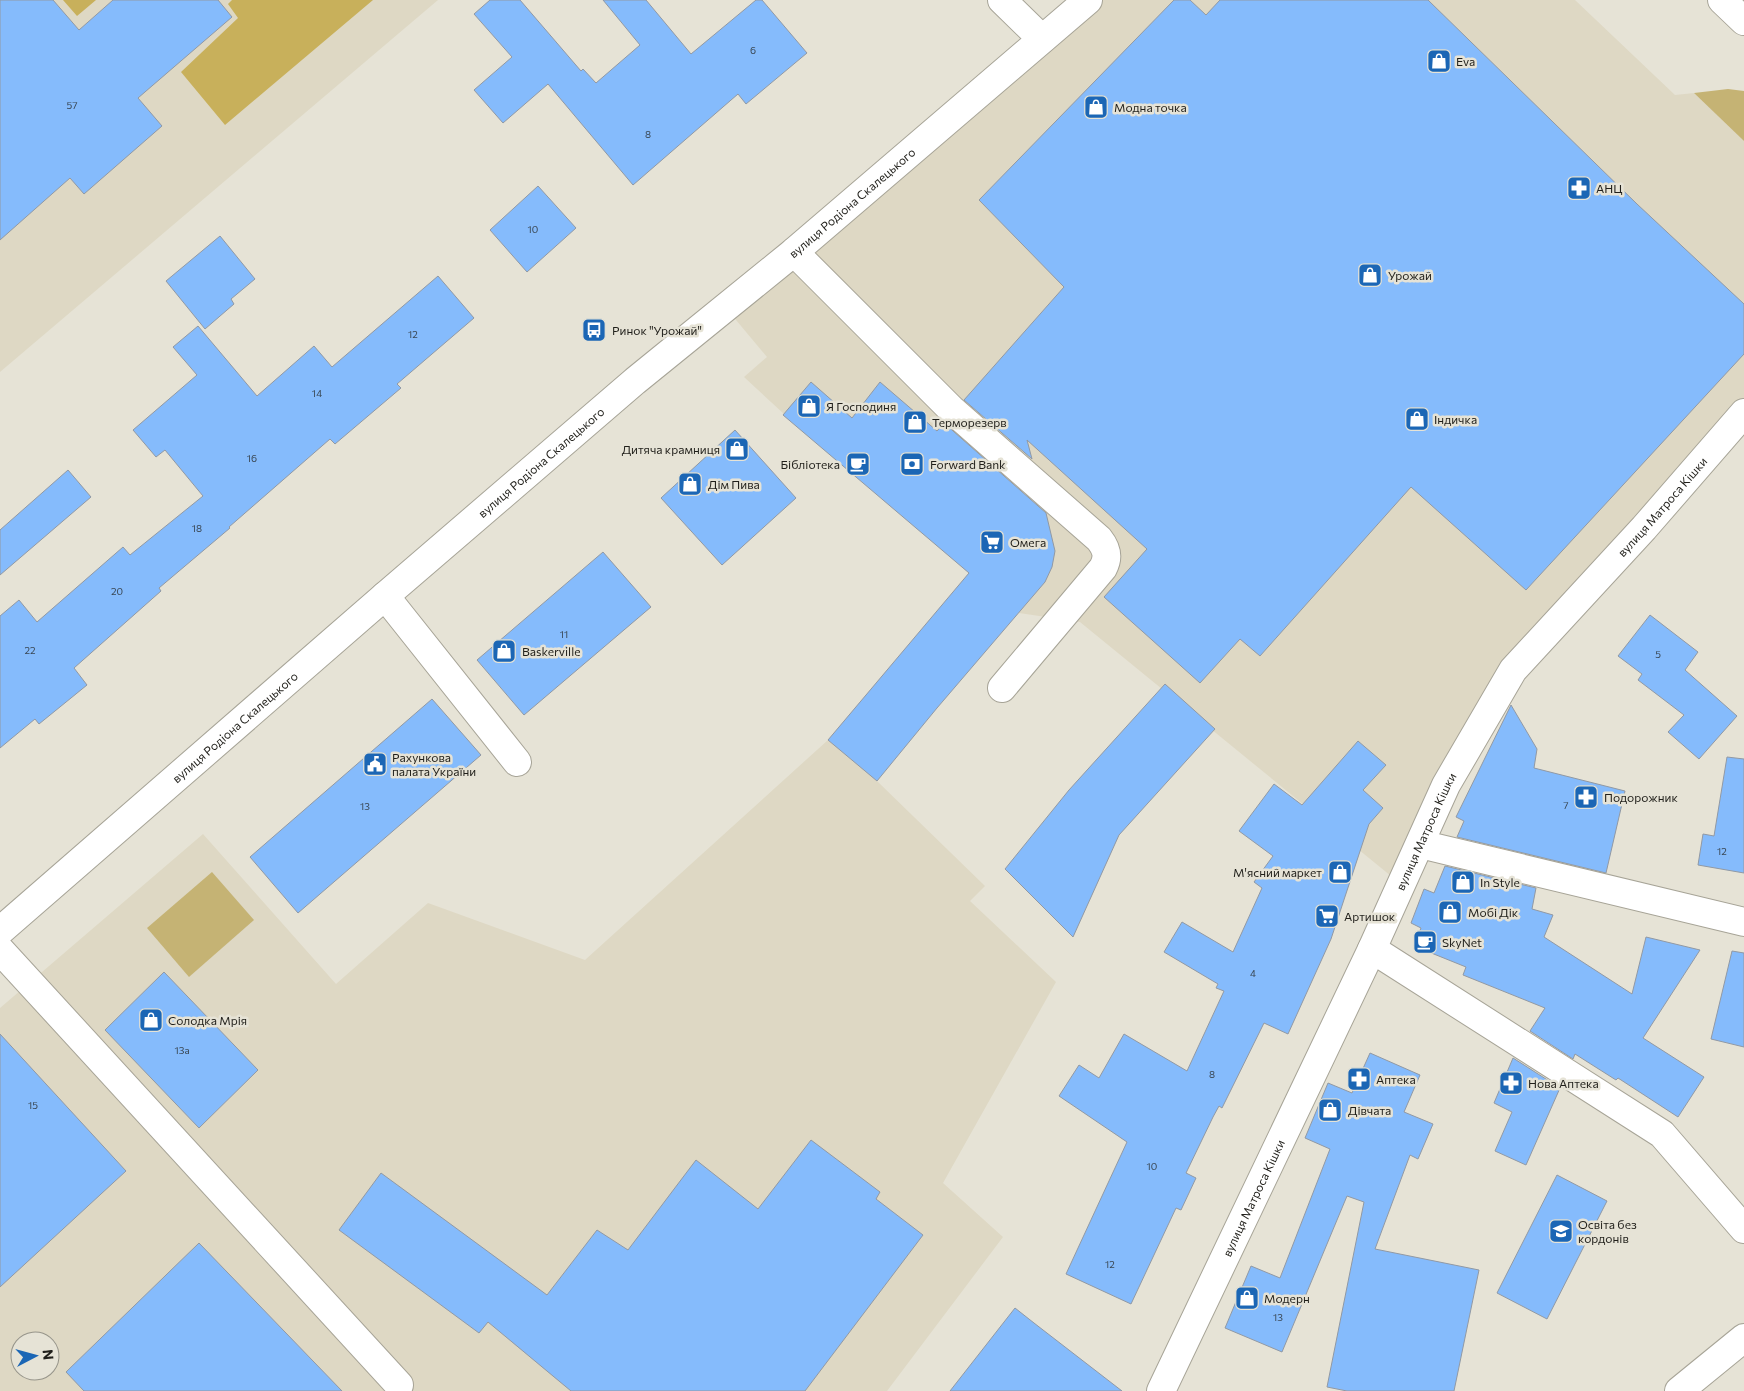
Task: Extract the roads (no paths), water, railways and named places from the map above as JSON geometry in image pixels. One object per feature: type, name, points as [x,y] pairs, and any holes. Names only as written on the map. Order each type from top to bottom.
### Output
[{"type":"main road","points":[[1002,0],[1042,39]]},
{"type":"main road","name":"вулиця Родіона Скалецького","points":[[0,931],[384,596],[635,381],[794,252],[1088,0]]},
{"type":"main road","points":[[1722,0],[1744,21]]},
{"type":"main road","points":[[794,252],[951,409],[1105,546],[1107,554],[1103,568],[1002,688]]},
{"type":"main road","name":"вулиця Матроса Кішки","points":[[1161,1391],[1372,949],[1446,785],[1513,670],[1644,528],[1744,413]]},
{"type":"main road","points":[[384,596],[517,762]]},
{"type":"main road","points":[[1420,844],[1744,922]]},
{"type":"main road","points":[[1372,949],[1662,1134],[1744,1229]]},
{"type":"main road","points":[[0,950],[399,1385]]},
{"type":"main road","points":[[1679,1391],[1744,1338]]},
{"type":"place","name":"Eva","points":[[1439,61]]},
{"type":"place","name":"Модна точка","points":[[1096,107]]},
{"type":"place","name":"АНЦ","points":[[1579,188]]},
{"type":"place","name":"Урожай","points":[[1370,275]]},
{"type":"place","name":"Ринок \"Урожай\"","points":[[594,330]]},
{"type":"place","name":"Я Господиня","points":[[809,406]]},
{"type":"place","name":"Індичка","points":[[1417,419]]},
{"type":"place","name":"Терморезерв","points":[[915,422]]},
{"type":"place","name":"Дитяча крамниця","points":[[737,449]]},
{"type":"place","name":"Бібліотека","points":[[858,464]]},
{"type":"place","name":"Forward Bank","points":[[912,464]]},
{"type":"place","name":"Дім Пива","points":[[690,484]]},
{"type":"place","name":"Омега","points":[[992,542]]},
{"type":"place","name":"Baskerville","points":[[504,651]]},
{"type":"place","name":"Рахункова палата України","points":[[375,764]]},
{"type":"place","name":"Подорожник","points":[[1586,797]]},
{"type":"place","name":"М'ясний маркет","points":[[1340,872]]},
{"type":"place","name":"In Style","points":[[1463,882]]},
{"type":"place","name":"Мобі Дік","points":[[1450,912]]},
{"type":"place","name":"Артишок","points":[[1327,916]]},
{"type":"place","name":"SkyNet","points":[[1425,942]]},
{"type":"place","name":"Солодка Мрія","points":[[151,1020]]},
{"type":"place","name":"Аптека","points":[[1359,1079]]},
{"type":"place","name":"Нова Аптека","points":[[1511,1083]]},
{"type":"place","name":"Дівчата","points":[[1330,1110]]},
{"type":"place","name":"Освіта без кордонів","points":[[1561,1231]]},
{"type":"place","name":"Модерн","points":[[1247,1298]]}]
